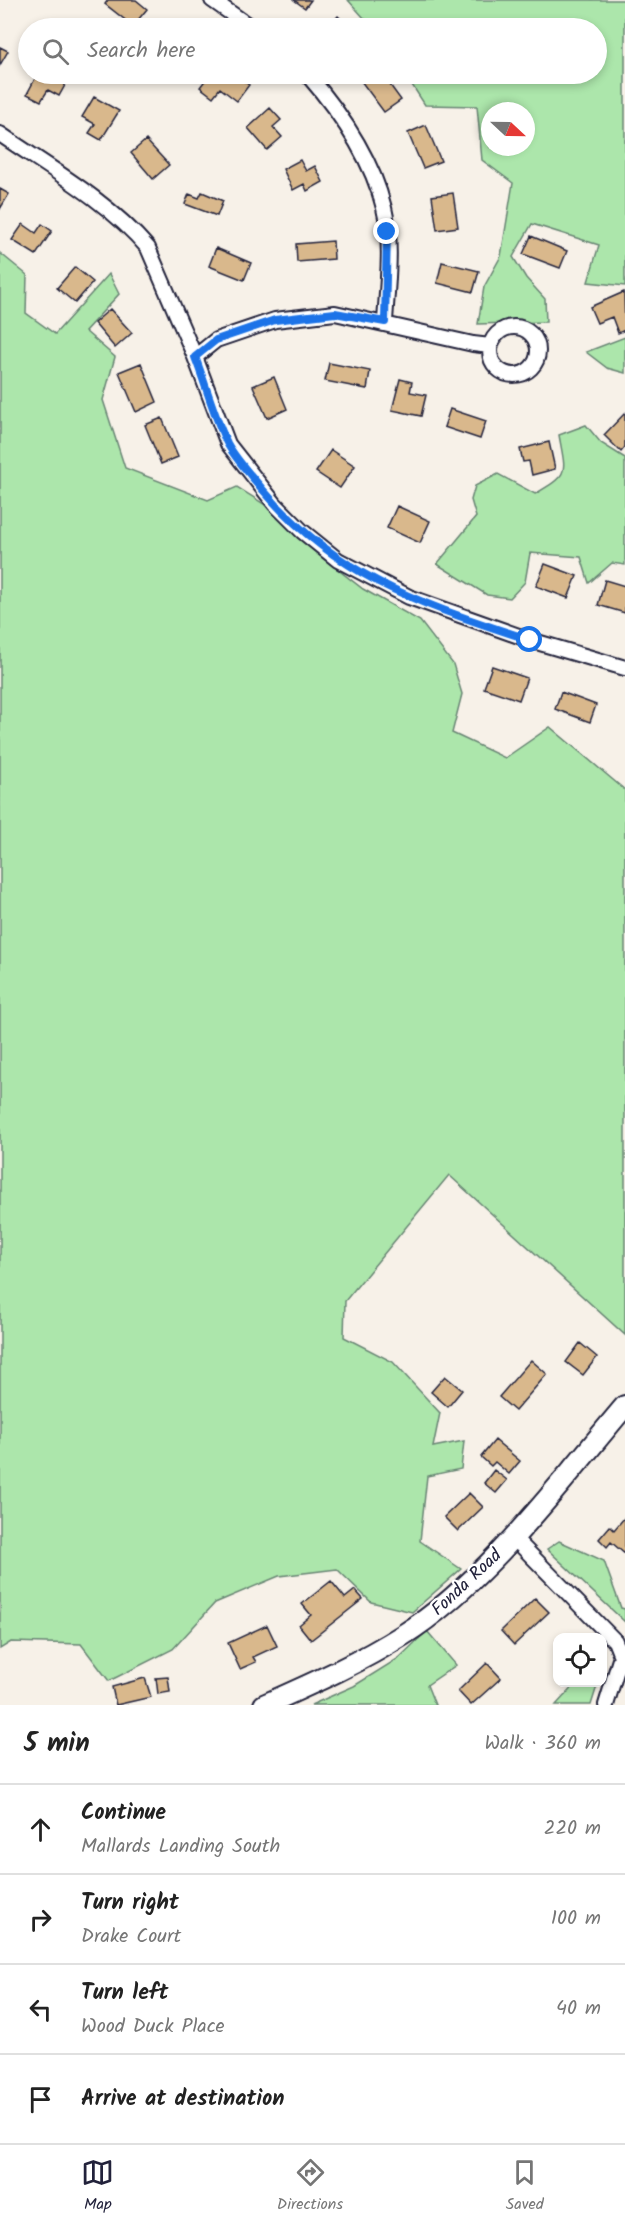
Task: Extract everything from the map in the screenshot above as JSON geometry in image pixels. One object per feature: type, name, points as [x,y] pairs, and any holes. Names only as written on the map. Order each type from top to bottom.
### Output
[{"type":"street","points":[[212,0],[238,18]]},
{"type":"street","points":[[314,84],[357,143],[370,166],[384,208],[388,266],[385,322]]},
{"type":"street","points":[[0,134],[95,199],[136,233],[159,268],[228,444],[244,468],[302,531],[338,560],[368,578],[442,610],[625,668]]},
{"type":"street","points":[[195,357],[216,340],[275,320],[335,313],[490,346]]},
{"type":"street","name":"Fonda Road","points":[[264,1705],[359,1660],[404,1635],[450,1600],[513,1537],[625,1406]]},
{"type":"street","points":[[513,1537],[615,1641],[621,1656],[606,1705]]},
{"type":"green space","points":[[348,0],[625,0],[625,286],[588,282],[599,245],[532,224],[513,257],[526,278],[545,299],[546,322],[478,324],[484,287],[501,256],[513,183],[482,160],[482,156],[535,156],[535,102],[481,102],[481,149],[477,106],[425,105],[411,84],[607,84],[607,18],[364,18]]},
{"type":"green space","points":[[0,253],[27,275],[26,313],[55,334],[109,274],[119,294],[85,331],[115,357],[103,400],[125,468],[208,500],[237,487],[264,504],[314,551],[363,589],[420,621],[453,664],[462,694],[452,733],[505,758],[550,727],[625,790],[625,1335],[449,1175],[345,1301],[344,1337],[393,1362],[440,1413],[433,1447],[464,1441],[461,1469],[427,1476],[420,1541],[461,1569],[412,1612],[371,1602],[337,1569],[279,1576],[215,1603],[173,1649],[109,1681],[81,1644],[11,1642],[0,1649]]},
{"type":"green space","points":[[625,337],[625,373],[607,368],[586,352]]},
{"type":"green space","points":[[586,425],[601,443],[625,458],[625,565],[612,563],[589,583],[581,557],[530,553],[525,582],[510,598],[487,595],[437,564],[476,517],[471,500],[475,486],[498,474],[535,494],[554,482],[563,472],[559,435]]},
{"type":"green space","points":[[559,1541],[604,1561],[621,1608],[625,1609],[625,1622],[547,1549]]},
{"type":"green space","points":[[427,1631],[456,1665],[427,1685],[435,1705],[311,1705],[354,1686],[399,1658]]},
{"type":"green space","points":[[572,1687],[597,1687],[591,1705],[556,1705]]},
{"type":"building","points":[[108,0],[136,0],[147,9],[140,18],[123,18],[105,4]]},
{"type":"building","points":[[294,0],[311,0],[305,8]]},
{"type":"building","points":[[0,47],[8,51],[0,65]]},
{"type":"building","points":[[32,84],[66,84],[59,96],[48,90],[41,101],[27,94]]},
{"type":"building","points":[[202,84],[249,85],[237,101],[220,88],[213,97],[200,87]]},
{"type":"building","points":[[363,84],[389,84],[401,100],[384,112]]},
{"type":"building","points":[[94,97],[119,111],[101,140],[89,133],[95,124],[82,117]]},
{"type":"building","points":[[270,108],[281,120],[273,127],[282,137],[267,150],[248,128]]},
{"type":"building","points":[[426,125],[441,161],[423,168],[408,133]]},
{"type":"building","points":[[146,140],[169,165],[153,179],[131,153]]},
{"type":"building","points":[[300,160],[306,171],[315,166],[323,182],[307,191],[304,184],[293,190],[283,169]]},
{"type":"building","points":[[0,189],[9,194],[0,209]]},
{"type":"building","points":[[202,192],[223,201],[217,216],[185,204],[189,194],[199,198]]},
{"type":"building","points":[[453,193],[458,227],[437,230],[432,196]]},
{"type":"building","points":[[23,224],[36,233],[42,224],[52,231],[36,255],[12,240]]},
{"type":"building","points":[[531,236],[567,251],[560,268],[523,254]]},
{"type":"building","points":[[333,241],[334,259],[297,262],[296,244]]},
{"type":"building","points":[[216,248],[251,263],[244,280],[209,266]]},
{"type":"building","points":[[442,262],[479,271],[473,292],[437,283]]},
{"type":"building","points":[[75,267],[93,282],[75,303],[57,288]]},
{"type":"building","points":[[624,292],[625,330],[618,333],[612,317],[597,323],[590,307]]},
{"type":"building","points":[[110,309],[132,333],[115,348],[94,323]]},
{"type":"building","points":[[141,363],[157,402],[136,412],[119,372]]},
{"type":"building","points":[[329,363],[370,371],[367,389],[325,381]]},
{"type":"building","points":[[274,377],[287,409],[267,418],[253,386]]},
{"type":"building","points":[[400,379],[412,382],[410,392],[426,395],[421,416],[392,410]]},
{"type":"building","points":[[450,409],[486,421],[480,439],[444,427]]},
{"type":"building","points":[[625,413],[625,447],[621,452],[604,435]]},
{"type":"building","points":[[162,418],[178,457],[161,464],[145,425]]},
{"type":"building","points":[[549,442],[555,469],[532,475],[529,461],[523,462],[520,449]]},
{"type":"building","points":[[331,450],[355,466],[340,488],[316,472]]},
{"type":"building","points":[[397,506],[430,521],[420,543],[387,528]]},
{"type":"building","points":[[545,564],[577,576],[568,598],[536,586]]},
{"type":"building","points":[[605,580],[625,586],[625,613],[598,605]]},
{"type":"building","points":[[492,666],[527,678],[519,700],[484,688]]},
{"type":"building","points":[[561,692],[596,705],[590,722],[555,709]]},
{"type":"building","points":[[580,1343],[597,1357],[583,1375],[566,1362]]},
{"type":"building","points":[[531,1360],[547,1374],[515,1411],[499,1397]]},
{"type":"building","points":[[445,1376],[462,1390],[448,1407],[431,1392]]},
{"type":"building","points":[[495,1440],[520,1461],[509,1474],[495,1462],[491,1466],[481,1457]]},
{"type":"building","points":[[494,1470],[507,1480],[496,1493],[484,1483]]},
{"type":"building","points":[[469,1493],[483,1507],[458,1531],[444,1517]]},
{"type":"building","points":[[625,1517],[625,1554],[611,1542],[607,1547],[599,1539],[610,1526],[614,1530]]},
{"type":"building","points":[[331,1581],[345,1598],[355,1590],[363,1599],[311,1640],[299,1625],[311,1615],[302,1604]]},
{"type":"building","points":[[535,1598],[549,1612],[514,1645],[501,1631]]},
{"type":"building","points":[[267,1625],[277,1646],[253,1657],[256,1662],[240,1669],[228,1643]]},
{"type":"building","points":[[487,1663],[501,1678],[471,1705],[458,1691]]},
{"type":"building","points":[[168,1677],[170,1692],[158,1694],[156,1678]]},
{"type":"building","points":[[145,1678],[151,1697],[116,1705],[112,1687]]},
{"type":"route","points":[[387,232],[385,322],[335,313],[275,320],[216,340],[195,357],[228,444],[244,468],[302,531],[338,560],[368,578],[442,610],[530,640]]}]
